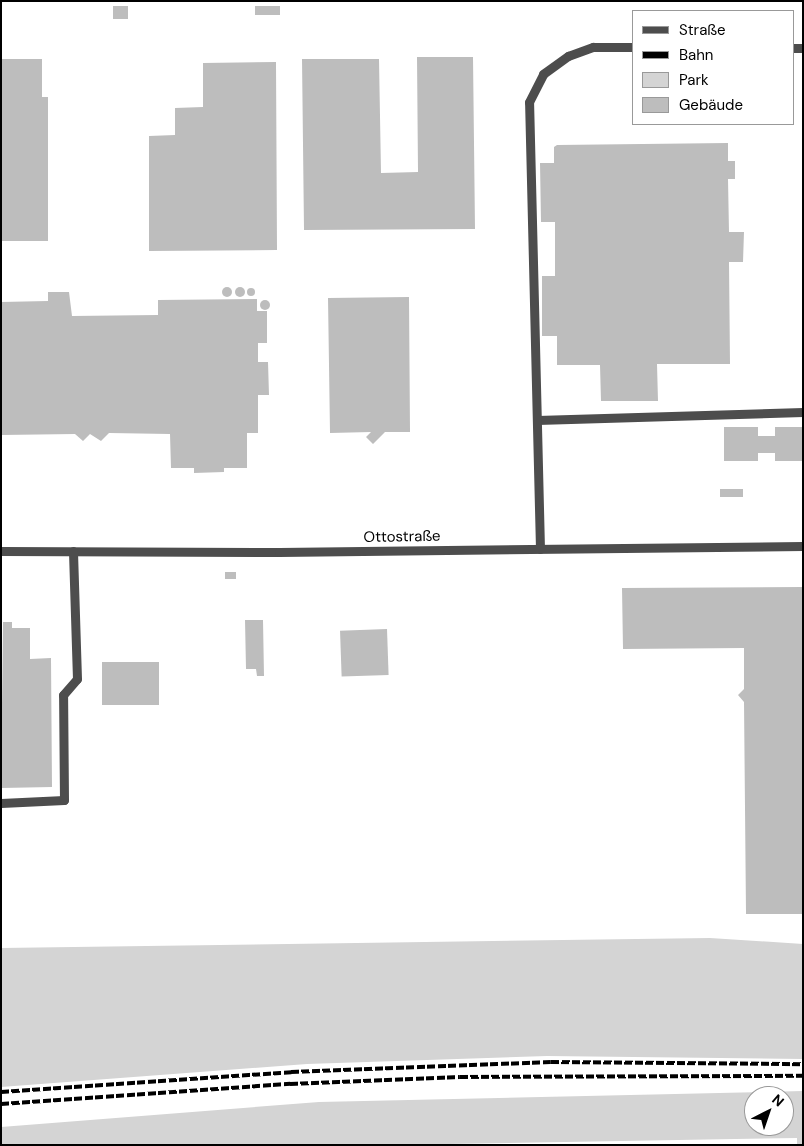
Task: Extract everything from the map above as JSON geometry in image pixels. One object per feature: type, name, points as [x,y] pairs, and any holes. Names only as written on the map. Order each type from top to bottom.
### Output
[{"type":"street","points":[[540,549],[530,102],[543,74],[568,56],[593,47],[632,47]]},
{"type":"street","points":[[537,420],[803,412]]},
{"type":"street","name":"Ottostraße","points":[[1,551],[803,546]]},
{"type":"street","points":[[1,803],[64,800],[63,695],[77,679],[73,551]]},
{"type":"green space","points":[[710,938],[803,944],[803,1059],[547,1056],[307,1064],[1,1087],[1,948]]},
{"type":"green space","points":[[794,1091],[803,1091],[803,1145],[797,1145],[797,1138],[389,1145],[1,1145],[1,1127],[319,1102],[744,1092],[744,1136],[794,1136]]},
{"type":"building","points":[[113,6],[128,6],[128,19],[113,19]]},
{"type":"building","points":[[255,6],[280,6],[280,15],[255,15]]},
{"type":"building","points":[[417,57],[473,57],[475,229],[304,230],[302,59],[379,59],[381,173],[418,172]]},
{"type":"building","points":[[1,59],[42,59],[42,97],[48,97],[48,241],[1,241]]},
{"type":"building","points":[[276,62],[277,250],[149,251],[149,136],[175,135],[175,108],[203,107],[203,63]]},
{"type":"building","points":[[728,143],[728,161],[735,161],[735,179],[728,179],[729,232],[744,232],[743,262],[729,262],[730,364],[657,364],[658,401],[601,401],[600,365],[557,365],[557,336],[542,336],[542,276],[555,276],[555,222],[541,222],[540,163],[554,163],[554,147],[557,145]]},
{"type":"building","points":[[225,287],[229,287],[232,292],[229,297],[225,297],[222,294],[222,290]]},
{"type":"building","points":[[238,287],[242,287],[245,292],[242,297],[238,297],[235,294],[235,290]]},
{"type":"building","points":[[251,288],[255,292],[251,296],[247,292]]},
{"type":"building","points":[[48,292],[69,292],[72,316],[158,315],[158,300],[257,299],[257,311],[267,311],[267,343],[258,343],[258,362],[268,362],[269,395],[258,395],[258,433],[247,433],[247,468],[224,468],[224,472],[194,473],[194,468],[171,468],[170,434],[109,433],[101,441],[90,434],[83,441],[75,434],[1,435],[1,302],[48,301]]},
{"type":"building","points":[[409,297],[410,432],[385,432],[373,444],[366,437],[371,432],[330,433],[328,298]]},
{"type":"building","points":[[265,300],[270,305],[265,310],[260,305]]},
{"type":"building","points":[[724,427],[758,427],[758,436],[775,436],[775,427],[803,427],[803,461],[775,461],[775,453],[758,453],[758,461],[724,461]]},
{"type":"building","points":[[720,489],[743,489],[743,497],[720,497]]},
{"type":"building","points":[[225,572],[236,572],[236,579],[225,579]]},
{"type":"building","points":[[803,587],[803,914],[746,914],[744,702],[738,695],[744,689],[744,648],[623,649],[622,588]]},
{"type":"building","points":[[245,620],[263,620],[264,676],[257,676],[256,669],[246,669]]},
{"type":"building","points":[[3,622],[12,622],[12,628],[30,628],[30,659],[51,658],[52,787],[1,788]]},
{"type":"building","points":[[387,629],[389,675],[342,677],[340,631]]},
{"type":"building","points":[[102,662],[159,662],[159,705],[102,705]]},
{"type":"railway","points":[[1,1092],[291,1072],[551,1062],[803,1064]]},
{"type":"railway","points":[[1,1104],[290,1084],[460,1077],[803,1076]]}]
